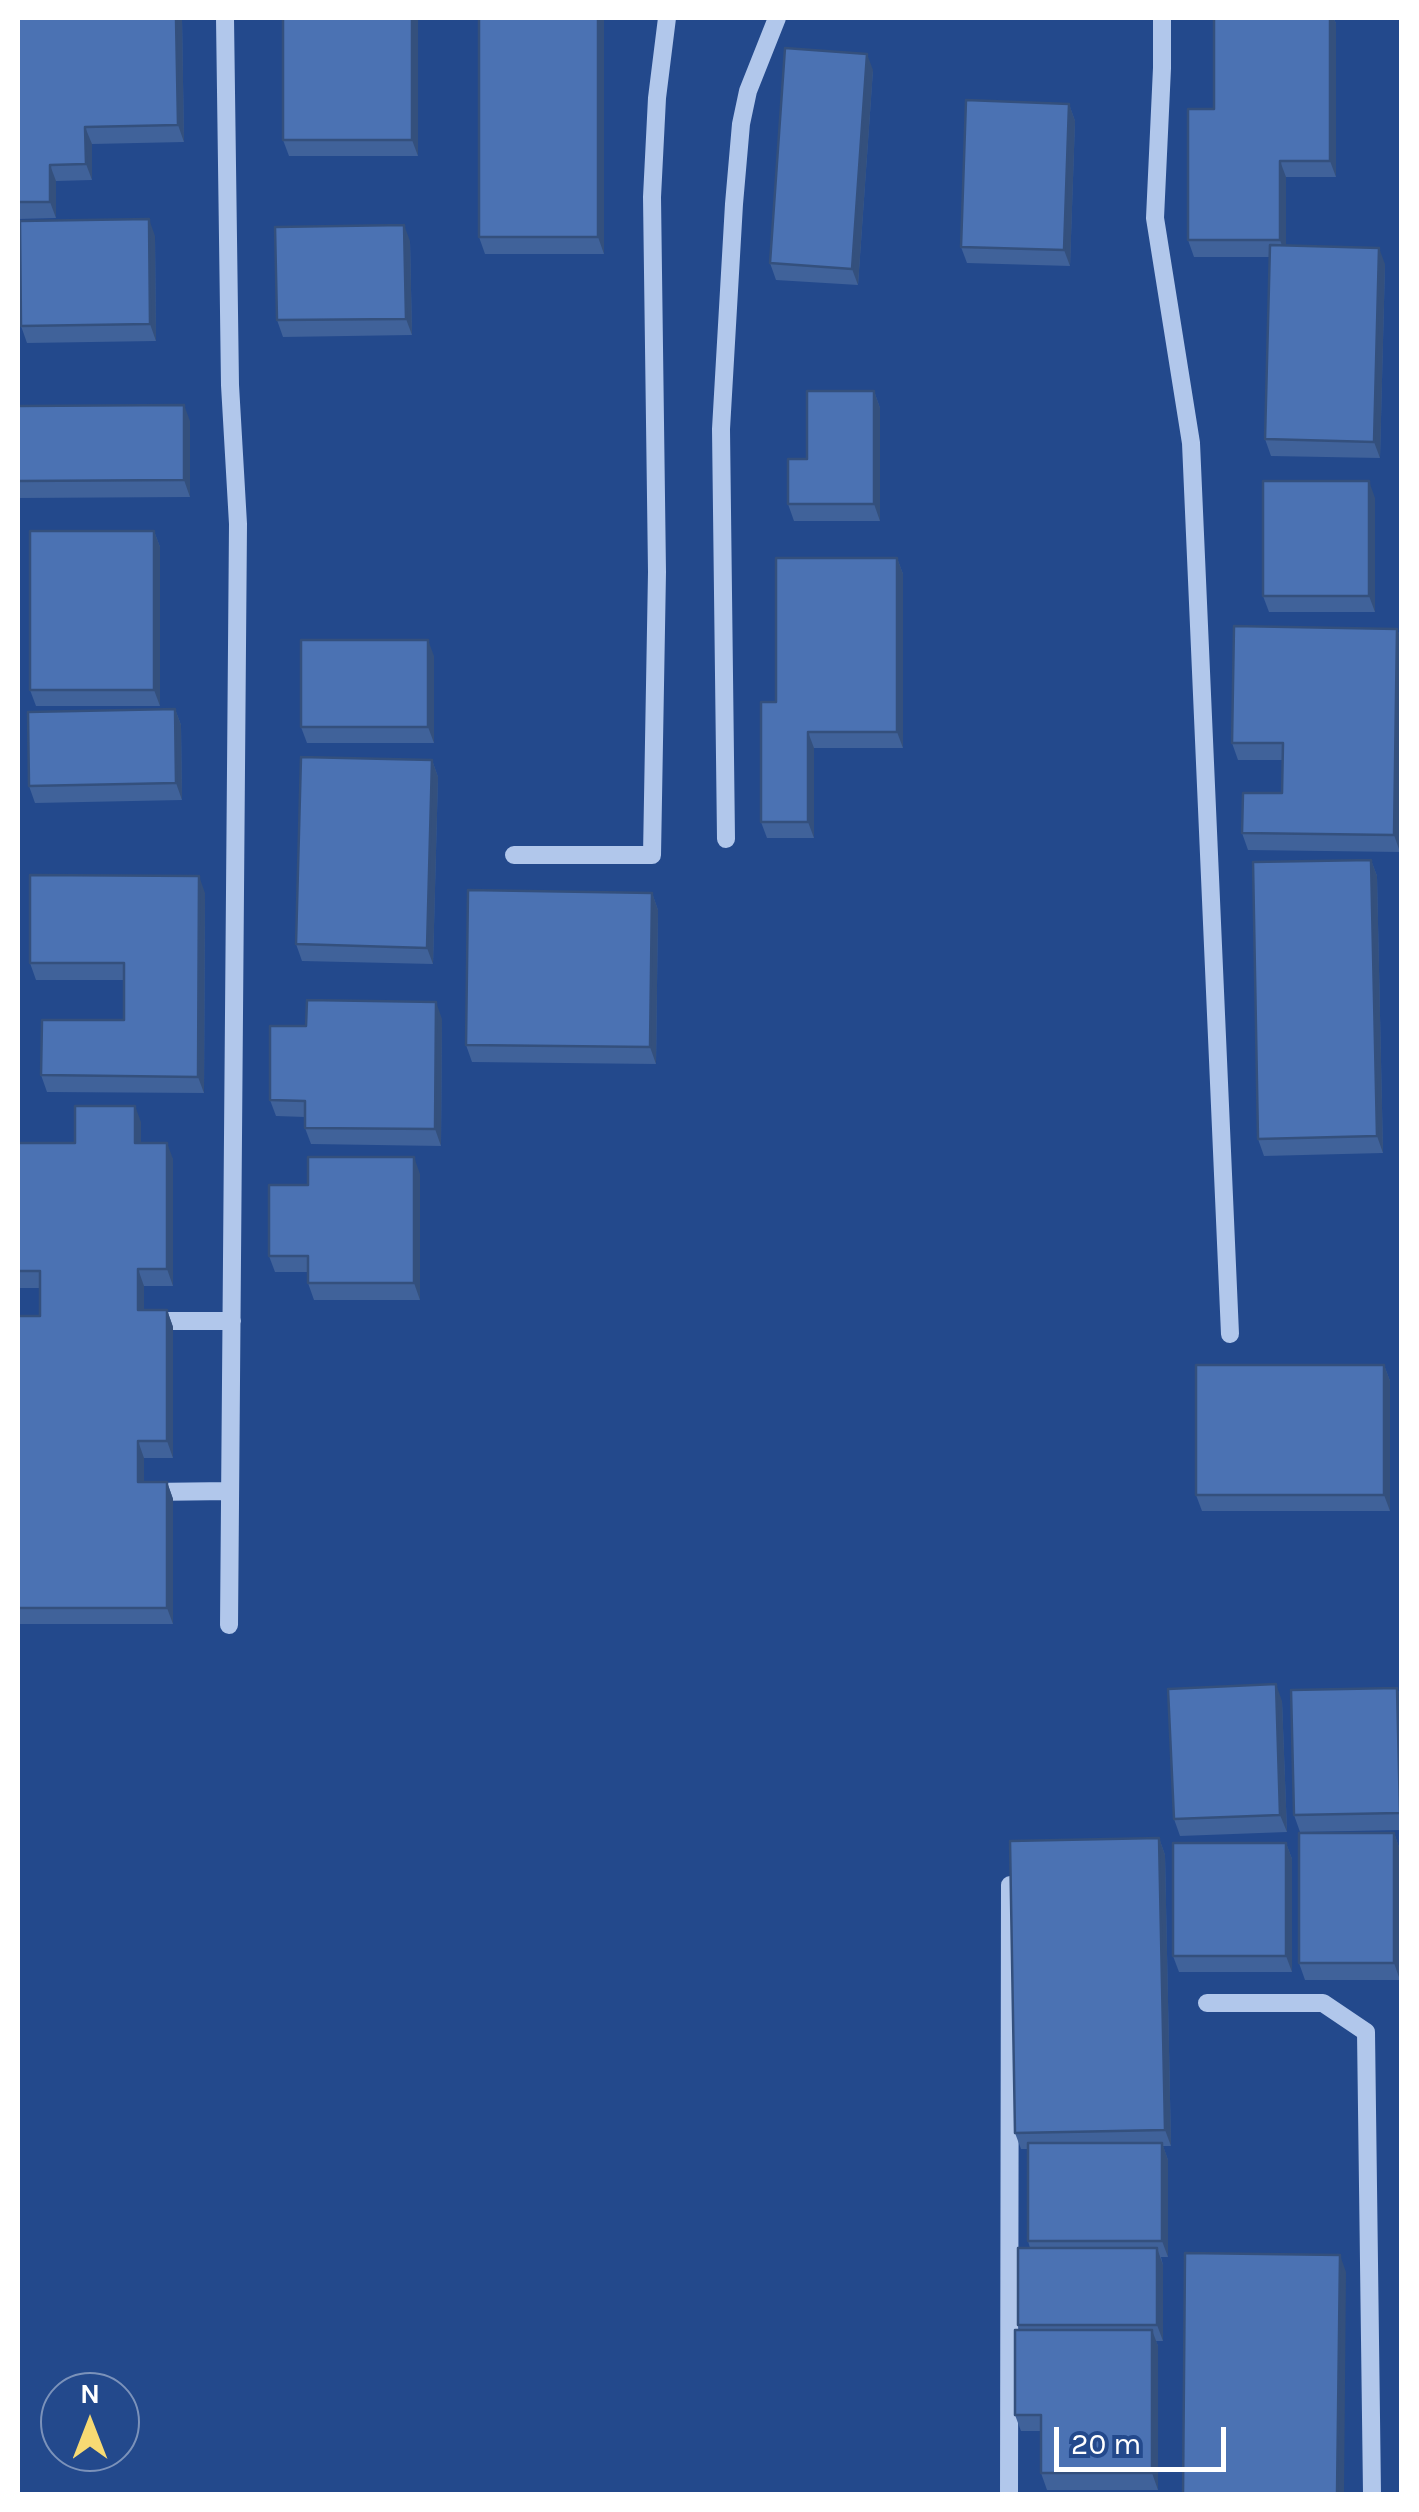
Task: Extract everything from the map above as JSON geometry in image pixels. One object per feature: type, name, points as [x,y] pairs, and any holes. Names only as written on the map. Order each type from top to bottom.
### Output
[{"type":"street","points":[[226,18],[230,385],[238,524],[229,1625]]},
{"type":"street","points":[[514,855],[652,855],[657,572],[652,198],[657,98],[667,18]]},
{"type":"street","points":[[726,839],[721,429],[734,204],[748,91],[778,18]]},
{"type":"street","points":[[1162,18],[1155,218],[1191,443],[1230,1334]]},
{"type":"street","points":[[139,1321],[232,1321]]},
{"type":"street","points":[[138,1492],[230,1491]]},
{"type":"street","points":[[1009,2494],[1010,1885]]},
{"type":"street","points":[[1207,2003],[1323,2003],[1366,2032],[1372,2494]]},
{"type":"building","points":[[18,18],[176,18],[178,125],[85,127],[86,164],[50,165],[50,202],[18,202]]},
{"type":"building","points":[[283,18],[412,18],[412,140],[283,140]]},
{"type":"building","points":[[479,18],[598,18],[598,237],[479,237]]},
{"type":"building","points":[[1214,18],[1330,18],[1330,161],[1280,161],[1280,240],[1188,240],[1188,109],[1214,109]]},
{"type":"building","points":[[785,48],[867,54],[852,269],[770,263]]},
{"type":"building","points":[[966,100],[1069,104],[1064,250],[961,247]]},
{"type":"building","points":[[149,219],[150,324],[21,326],[20,221]]},
{"type":"building","points":[[404,225],[406,319],[277,320],[275,227]]},
{"type":"building","points":[[1270,245],[1379,248],[1374,442],[1265,439]]},
{"type":"building","points":[[807,391],[874,391],[874,504],[788,504],[788,459],[807,459]]},
{"type":"building","points":[[184,405],[184,480],[18,481],[18,406]]},
{"type":"building","points":[[1263,481],[1369,481],[1369,596],[1263,596]]},
{"type":"building","points":[[30,531],[154,531],[154,690],[30,690]]},
{"type":"building","points":[[776,558],[897,558],[897,732],[808,732],[808,822],[761,822],[761,702],[776,702]]},
{"type":"building","points":[[1234,626],[1397,629],[1394,835],[1242,833],[1243,793],[1282,793],[1283,743],[1232,743]]},
{"type":"building","points":[[301,640],[428,640],[428,727],[301,727]]},
{"type":"building","points":[[175,709],[176,783],[29,786],[28,712]]},
{"type":"building","points":[[301,757],[432,760],[427,948],[296,944]]},
{"type":"building","points":[[1371,860],[1377,1136],[1258,1139],[1253,862]]},
{"type":"building","points":[[30,875],[199,876],[198,1077],[41,1075],[42,1020],[124,1020],[124,963],[30,963]]},
{"type":"building","points":[[468,890],[652,893],[650,1047],[466,1045]]},
{"type":"building","points":[[307,1000],[436,1002],[435,1129],[305,1128],[305,1101],[270,1100],[270,1026],[306,1026]]},
{"type":"building","points":[[75,1106],[135,1106],[135,1143],[167,1143],[167,1269],[138,1269],[138,1310],[167,1310],[167,1441],[138,1441],[138,1482],[167,1482],[167,1608],[18,1608],[18,1316],[40,1316],[40,1271],[18,1271],[18,1143],[75,1143]]},
{"type":"building","points":[[308,1157],[414,1157],[414,1283],[308,1283],[308,1256],[269,1256],[269,1185],[308,1185]]},
{"type":"building","points":[[1196,1365],[1384,1365],[1384,1495],[1196,1495]]},
{"type":"building","points":[[1276,1684],[1280,1815],[1174,1819],[1168,1689]]},
{"type":"building","points":[[1397,1688],[1400,1813],[1294,1815],[1291,1690]]},
{"type":"building","points":[[1299,1833],[1394,1833],[1394,1963],[1299,1963]]},
{"type":"building","points":[[1159,1838],[1165,2130],[1015,2133],[1010,1841]]},
{"type":"building","points":[[1173,1843],[1286,1843],[1286,1956],[1173,1956]]},
{"type":"building","points":[[1028,2143],[1162,2143],[1162,2241],[1028,2241]]},
{"type":"building","points":[[1018,2248],[1157,2248],[1157,2325],[1018,2325]]},
{"type":"building","points":[[1185,2253],[1340,2255],[1337,2494],[1183,2494]]},
{"type":"building","points":[[1015,2330],[1152,2330],[1152,2473],[1041,2473],[1041,2415],[1015,2415]]}]
